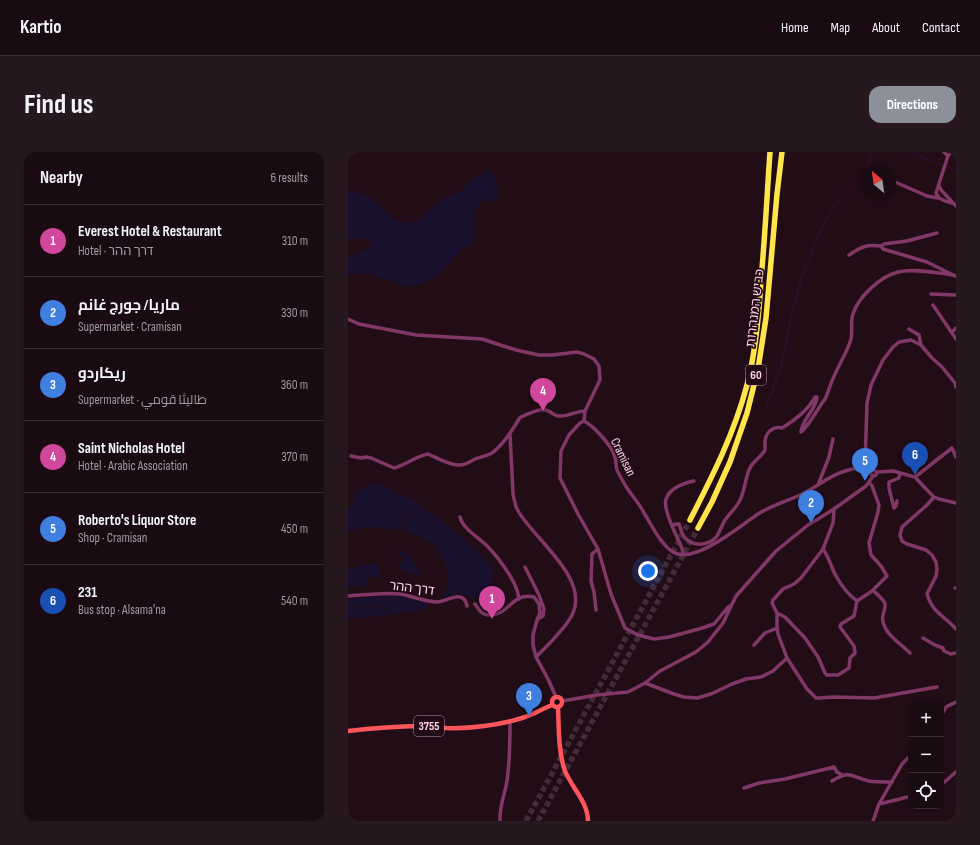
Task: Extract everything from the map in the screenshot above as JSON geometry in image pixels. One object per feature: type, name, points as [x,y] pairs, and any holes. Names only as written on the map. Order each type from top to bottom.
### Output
[{"type":"highway","name":"כביש המנהרות","points":[[690,520],[715,472],[726,446],[737,418],[747,385],[758,321],[770,152]]},
{"type":"highway","name":"כביש המנהרות","points":[[698,528],[712,502],[740,435],[759,363],[766,318],[775,212],[782,152]]},
{"type":"main road","points":[[558,707],[555,707],[552,704],[556,697],[562,701],[562,704],[558,707],[561,755],[566,773],[585,807],[588,821]]},
{"type":"main road","name":"3755","points":[[348,731],[416,726],[465,728],[500,724],[522,718],[552,704]]},
{"type":"street","points":[[938,198],[936,193],[950,154],[944,152]]},
{"type":"street","points":[[896,182],[927,196],[952,203]]},
{"type":"street","points":[[939,185],[940,189],[956,206]]},
{"type":"street","points":[[849,255],[858,249],[867,246],[881,246],[884,244],[907,241],[937,234]]},
{"type":"street","points":[[881,246],[883,249],[927,262],[954,275]]},
{"type":"street","points":[[672,526],[678,524],[684,537],[695,544],[700,545],[713,540],[726,519],[737,506],[744,492],[750,466],[765,450],[765,438],[769,431],[773,428],[782,428],[787,425],[804,411],[815,397],[817,397],[801,432],[813,418],[825,398],[852,338],[852,315],[863,296],[874,286],[888,276],[898,272],[915,271],[954,275]]},
{"type":"street","points":[[931,294],[956,295]]},
{"type":"street","points":[[933,305],[956,340]]},
{"type":"street","points":[[348,319],[359,324],[416,335],[482,339],[516,350],[552,355],[577,352],[594,359],[599,366],[600,380],[585,411],[584,421],[580,423],[569,435],[561,451],[560,478],[598,549],[611,594],[620,618],[625,628],[638,635],[654,639],[670,637],[714,624],[736,596],[776,551],[808,525],[834,509],[866,486],[873,473]]},
{"type":"street","points":[[952,332],[956,328]]},
{"type":"street","points":[[909,329],[919,335],[921,345]]},
{"type":"street","points":[[777,613],[785,617],[805,638],[818,657],[827,675],[838,674],[849,668],[850,658],[855,653],[854,646],[840,627],[840,624],[854,616],[857,601],[873,590],[886,576],[881,566],[871,555],[869,543],[876,522],[879,505],[869,481],[870,475],[866,470],[865,465],[867,403],[871,385],[883,360],[893,347],[899,342],[911,340],[921,345],[942,367],[956,387]]},
{"type":"street","points":[[351,456],[371,458],[394,468],[428,454],[456,465],[463,465],[483,457],[502,444],[510,434],[519,418],[545,410],[559,416],[585,411]]},
{"type":"street","name":"Cramisan","points":[[584,421],[597,430],[610,448],[615,457],[617,470],[656,534],[672,552],[683,554]]},
{"type":"street","points":[[510,434],[513,494],[515,504],[523,518],[556,557],[569,576],[576,597],[572,615],[563,628],[536,657]]},
{"type":"street","points":[[818,485],[829,457],[833,439]]},
{"type":"street","points":[[915,477],[956,446]]},
{"type":"street","points":[[952,448],[956,457]]},
{"type":"street","points":[[694,481],[682,485],[671,492],[666,498],[665,503],[683,554],[692,554],[713,545],[770,507],[802,494],[844,471],[856,469],[866,469],[873,473],[893,471],[915,477],[934,497],[956,502]]},
{"type":"street","points":[[897,501],[894,508],[892,505],[889,482],[899,478],[900,473]]},
{"type":"street","points":[[934,497],[902,527],[900,535],[902,541],[926,550],[932,555],[938,569],[927,594],[937,613],[951,623],[956,630]]},
{"type":"street","points":[[834,509],[832,523],[823,549],[801,578],[794,584],[783,589],[772,603],[777,613],[778,634],[788,658],[807,689],[816,698],[874,698],[937,686]]},
{"type":"street","points":[[460,517],[465,527],[486,544],[497,557],[517,590],[519,599]]},
{"type":"street","points":[[596,610],[591,581],[592,554],[598,549]]},
{"type":"street","points":[[823,549],[836,577],[851,596],[857,601]]},
{"type":"street","points":[[525,567],[539,595],[544,609],[543,616],[537,620]]},
{"type":"street","points":[[873,590],[885,603],[885,608],[882,615],[882,621],[885,627],[894,639],[910,653]]},
{"type":"street","name":"דרך ההר","points":[[348,596],[400,594],[436,602],[458,596],[464,599],[467,606]]},
{"type":"street","points":[[475,604],[485,615],[493,616],[502,612],[519,599],[530,596],[534,597],[539,604],[540,613],[533,635],[533,645],[536,657],[556,697]]},
{"type":"street","points":[[562,701],[628,692],[660,671],[696,652],[708,642],[724,623],[731,604]]},
{"type":"street","points":[[754,644],[765,633],[777,628]]},
{"type":"street","points":[[923,638],[935,646],[943,648],[944,651],[951,654],[956,653]]},
{"type":"street","points":[[645,682],[674,694],[684,697],[697,698],[711,694],[746,679],[761,677],[788,658]]},
{"type":"street","points":[[944,711],[946,707],[956,702]]},
{"type":"street","points":[[500,821],[500,810],[508,773],[510,721]]},
{"type":"street","points":[[873,821],[879,804],[902,764],[908,759]]},
{"type":"street","points":[[744,788],[759,783],[785,779],[834,767],[837,772],[842,775]]},
{"type":"street","points":[[944,782],[956,772]]},
{"type":"street","points":[[832,781],[842,775],[848,774],[868,781],[892,782]]},
{"type":"street","points":[[879,804],[908,797]]},
{"type":"shaded area","points":[[489,170],[496,178],[498,200],[480,202],[473,214],[474,241],[462,249],[442,271],[432,279],[422,284],[405,286],[369,274],[348,275],[348,258],[372,247],[367,239],[348,238],[348,191],[367,195],[396,221],[407,223],[416,222],[442,199],[460,192],[471,181]]},
{"type":"shaded area","points":[[377,483],[385,486],[397,494],[418,502],[436,520],[433,524],[429,523],[408,512],[403,518],[400,529],[366,526],[348,532],[348,508],[353,504],[355,495],[360,489]]},
{"type":"shaded area","points":[[432,513],[477,551],[492,567],[494,575],[492,584],[483,594],[475,599],[460,593],[439,598],[447,591],[448,572],[441,554],[436,545],[402,529],[408,514],[432,525],[437,521]]},
{"type":"shaded area","points":[[398,549],[412,560],[421,576],[400,570],[398,563],[402,564],[405,558],[397,552]]},
{"type":"shaded area","points":[[378,563],[380,577],[367,578],[367,586],[348,588],[348,571],[352,568]]},
{"type":"shaded area","points":[[387,596],[410,597],[429,602],[427,608],[409,612],[388,614],[383,605],[348,606],[348,599]]},
{"type":"shaded area","points":[[375,606],[383,608],[387,615],[348,619],[348,607]]},
{"type":"waterway","points":[[868,164],[872,152]]},
{"type":"waterway","points":[[908,152],[956,170]]},
{"type":"waterway","points":[[767,406],[782,363],[793,309],[802,276],[823,225],[842,196],[860,177]]},
{"type":"tunnel","points":[[526,821],[690,520]]},
{"type":"tunnel","points":[[538,821],[698,528]]},
{"type":"place","name":"Saint Nicholas Hotel","points":[[543,411]]},
{"type":"place","name":"231","points":[[915,475]]},
{"type":"place","name":"Roberto's Liquor Store","points":[[865,481]]},
{"type":"place","name":"ماريا/ جورج غانم","points":[[811,523]]},
{"type":"place","name":"Everest Hotel & Restaurant","points":[[492,619]]},
{"type":"place","name":"ريكاردو","points":[[529,716]]}]
